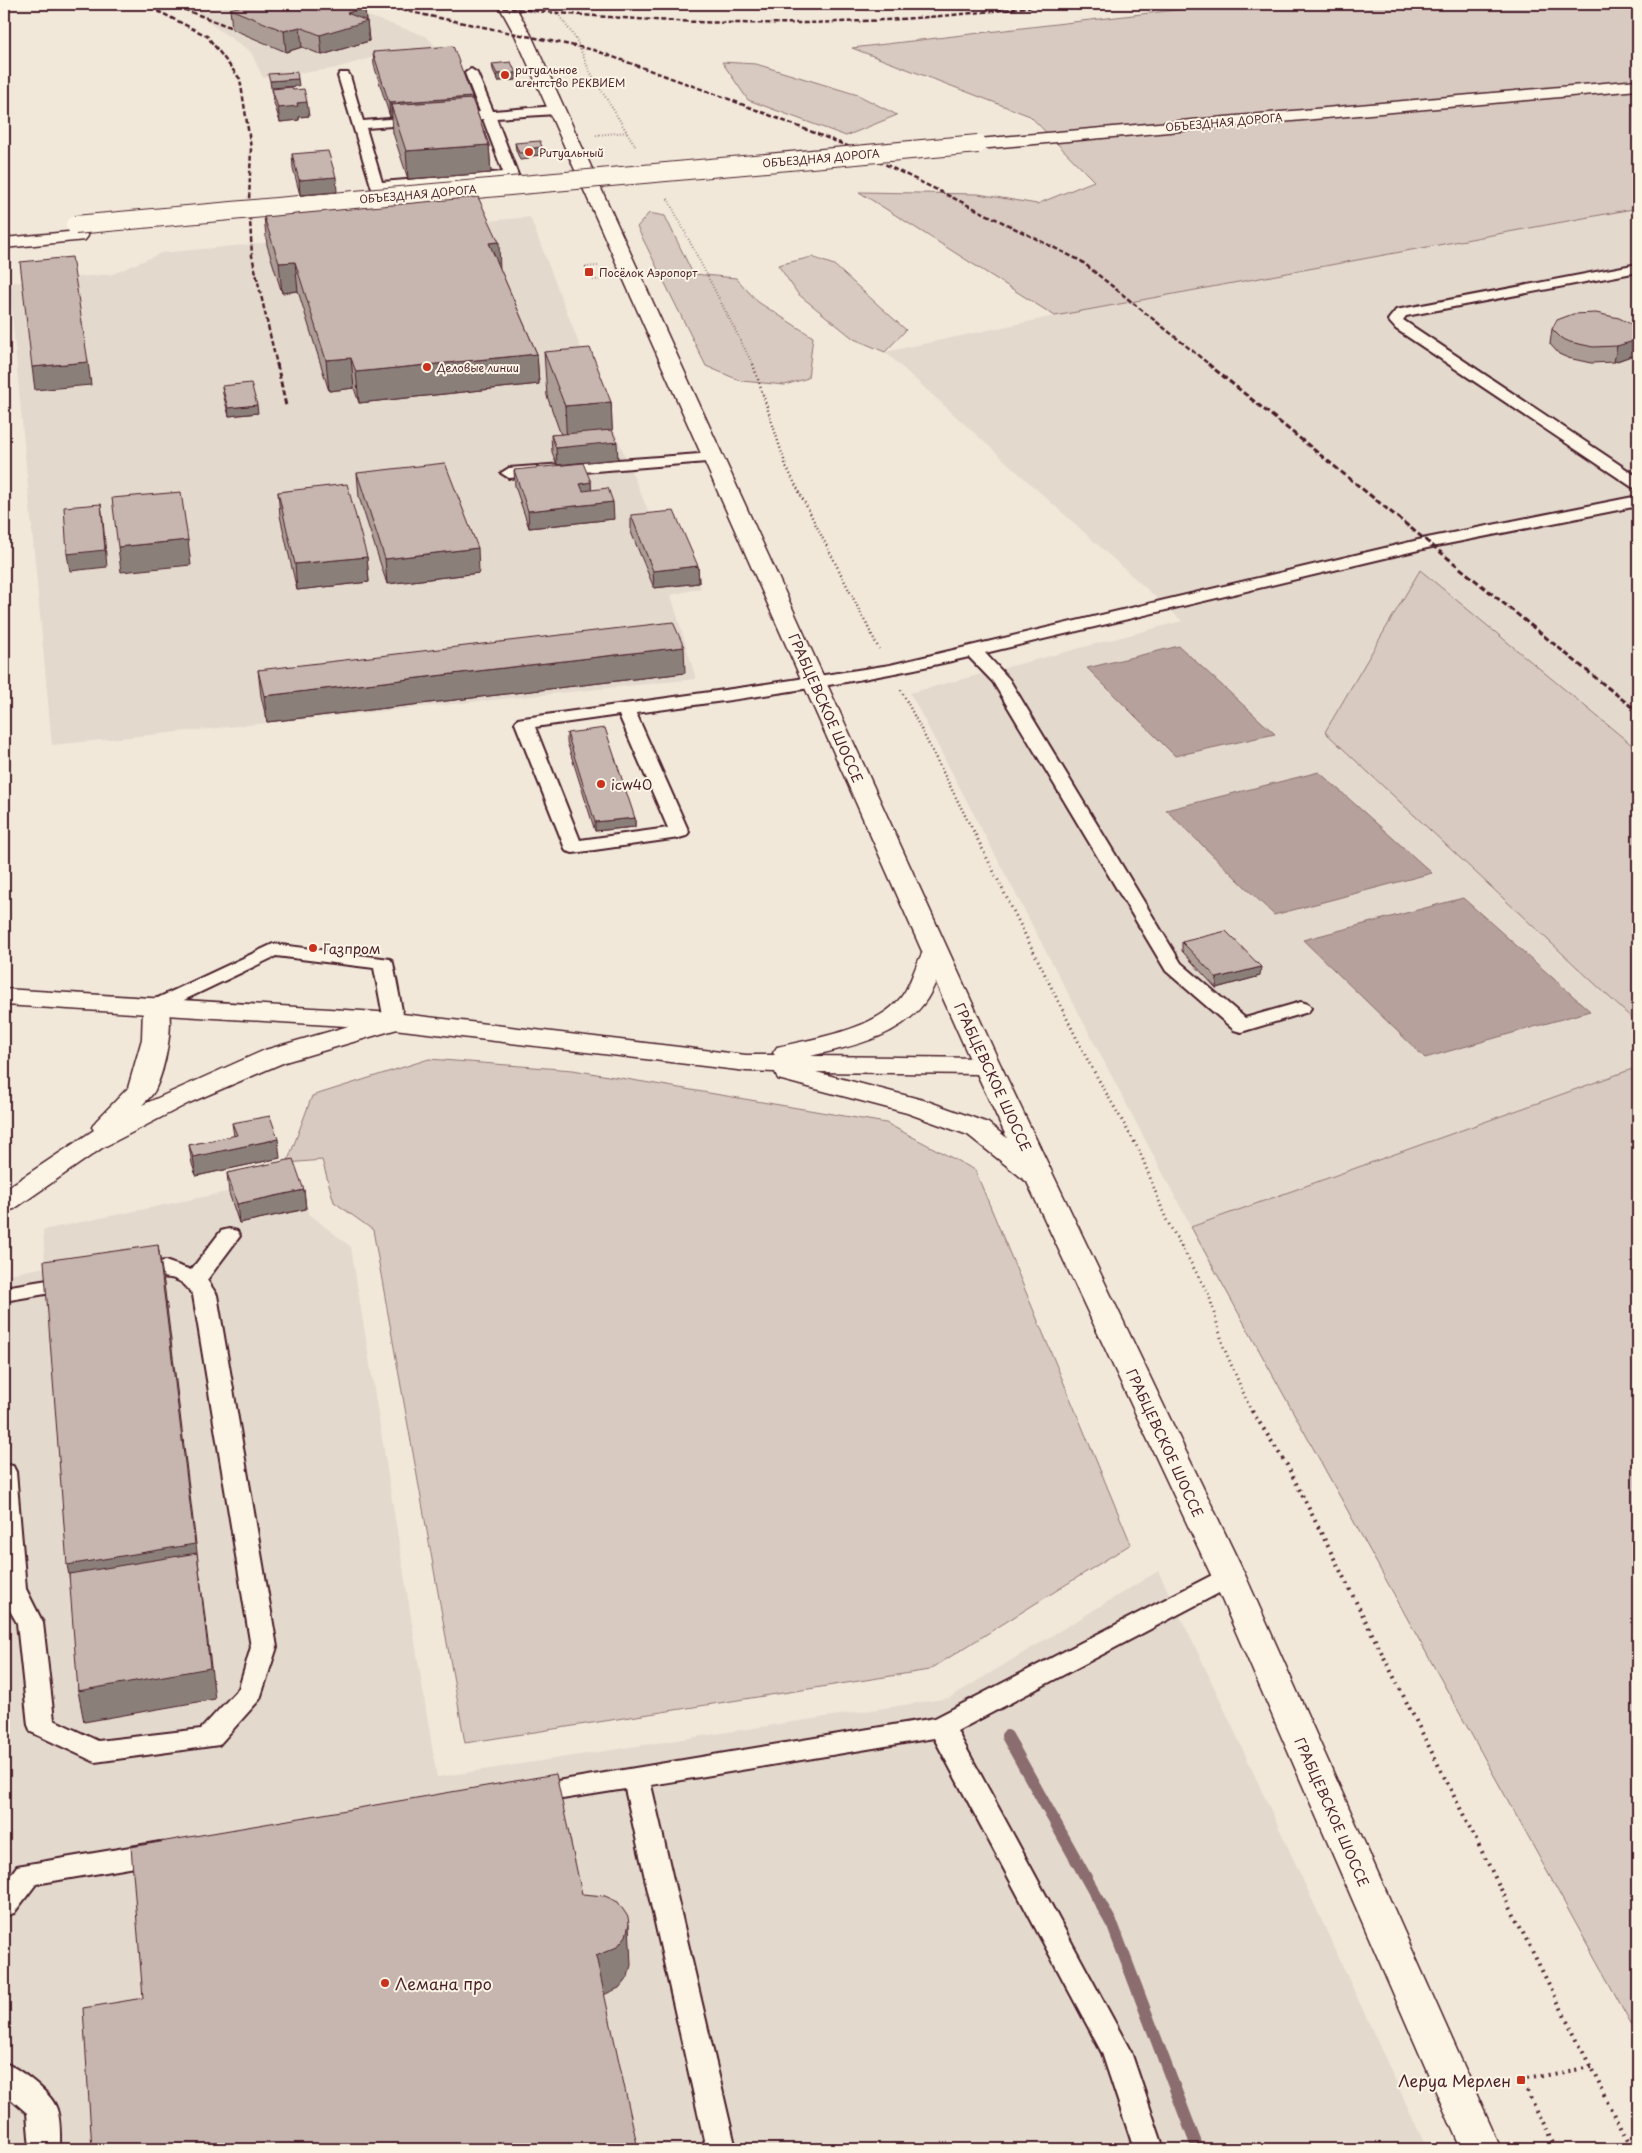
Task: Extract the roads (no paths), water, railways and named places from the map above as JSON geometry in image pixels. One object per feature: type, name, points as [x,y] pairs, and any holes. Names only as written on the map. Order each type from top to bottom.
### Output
[{"type":"main road","name":"ГРАБЦЕВСКОЕ ШОССЕ","points":[[506,4],[523,34],[816,683],[935,953],[1229,1577],[1481,2149]]},
{"type":"main road","name":"ОБЪЕЗДНАЯ ДОРОГА","points":[[4,231],[77,230],[980,149],[1638,85]]},
{"type":"main road","name":"ОБЪЕЗДНАЯ ДОРОГА","points":[[980,149],[1638,97]]},
{"type":"main road","name":"ОБЪЕЗДНАЯ ДОРОГА","points":[[4,243],[77,230]]},
{"type":"main road","points":[[746,1062],[866,1032],[901,1013],[914,998],[935,953]]},
{"type":"main road","points":[[4,996],[394,1021],[746,1062],[987,1066]]},
{"type":"main road","points":[[92,1142],[141,1090],[156,1039],[156,1006]]},
{"type":"main road","points":[[4,1203],[92,1142],[179,1097],[275,1056],[394,1021]]},
{"type":"main road","points":[[746,1062],[917,1107],[978,1129],[1041,1179]]},
{"type":"lane","points":[[344,76],[376,186],[511,175],[471,73]]},
{"type":"lane","points":[[358,125],[556,110]]},
{"type":"lane","points":[[1638,268],[1401,313],[1395,320],[1400,326],[1638,484]]},
{"type":"lane","points":[[509,473],[713,458]]},
{"type":"lane","points":[[625,708],[678,832],[573,847],[524,723],[625,708],[816,683],[890,670],[1427,543],[1638,501]]},
{"type":"lane","points":[[973,651],[1000,679],[1173,967],[1241,1026],[1300,1008]]},
{"type":"lane","points":[[156,1006],[273,950],[383,963],[394,1021]]},
{"type":"lane","points":[[195,1280],[228,1236]]},
{"type":"lane","points":[[4,1294],[164,1268],[195,1280],[205,1295],[264,1647],[251,1692],[209,1738],[95,1752],[41,1725],[30,1623],[8,1590],[4,1472]]},
{"type":"lane","points":[[509,1798],[941,1728],[1229,1577]]},
{"type":"lane","points":[[941,1728],[1116,2052],[1149,2149]]},
{"type":"lane","points":[[636,1777],[721,2149]]},
{"type":"lane","points":[[4,1905],[27,1874],[184,1849]]},
{"type":"lane","points":[[4,2075],[42,2108],[45,2149]]},
{"type":"waterway","points":[[1007,1736],[1113,1926],[1198,2149]]},
{"type":"railway","points":[[144,4],[207,36],[240,79],[251,148],[249,201],[252,256],[277,365]]},
{"type":"railway","points":[[170,4],[230,27]]},
{"type":"railway","points":[[372,4],[594,50],[726,98],[850,147],[1081,261],[1210,365]]},
{"type":"railway","points":[[466,4],[651,20],[743,23],[918,18],[1054,4]]},
{"type":"railway","points":[[277,364],[286,406]]},
{"type":"railway","points":[[1208,364],[1638,712]]},
{"type":"place","name":"ритуальное агентство РЕКВИЕМ","points":[[505,75]]},
{"type":"place","name":"Ритуальный","points":[[529,152]]},
{"type":"place","name":"Посёлок Аэропорт","points":[[589,272]]},
{"type":"place","name":"Деловые линии","points":[[427,367]]},
{"type":"place","name":"icw40","points":[[601,784]]},
{"type":"place","name":"Газпром","points":[[313,948]]},
{"type":"place","name":"Лемана про","points":[[385,1983]]},
{"type":"place","name":"Леруа Мерлен","points":[[1521,2080]]}]
